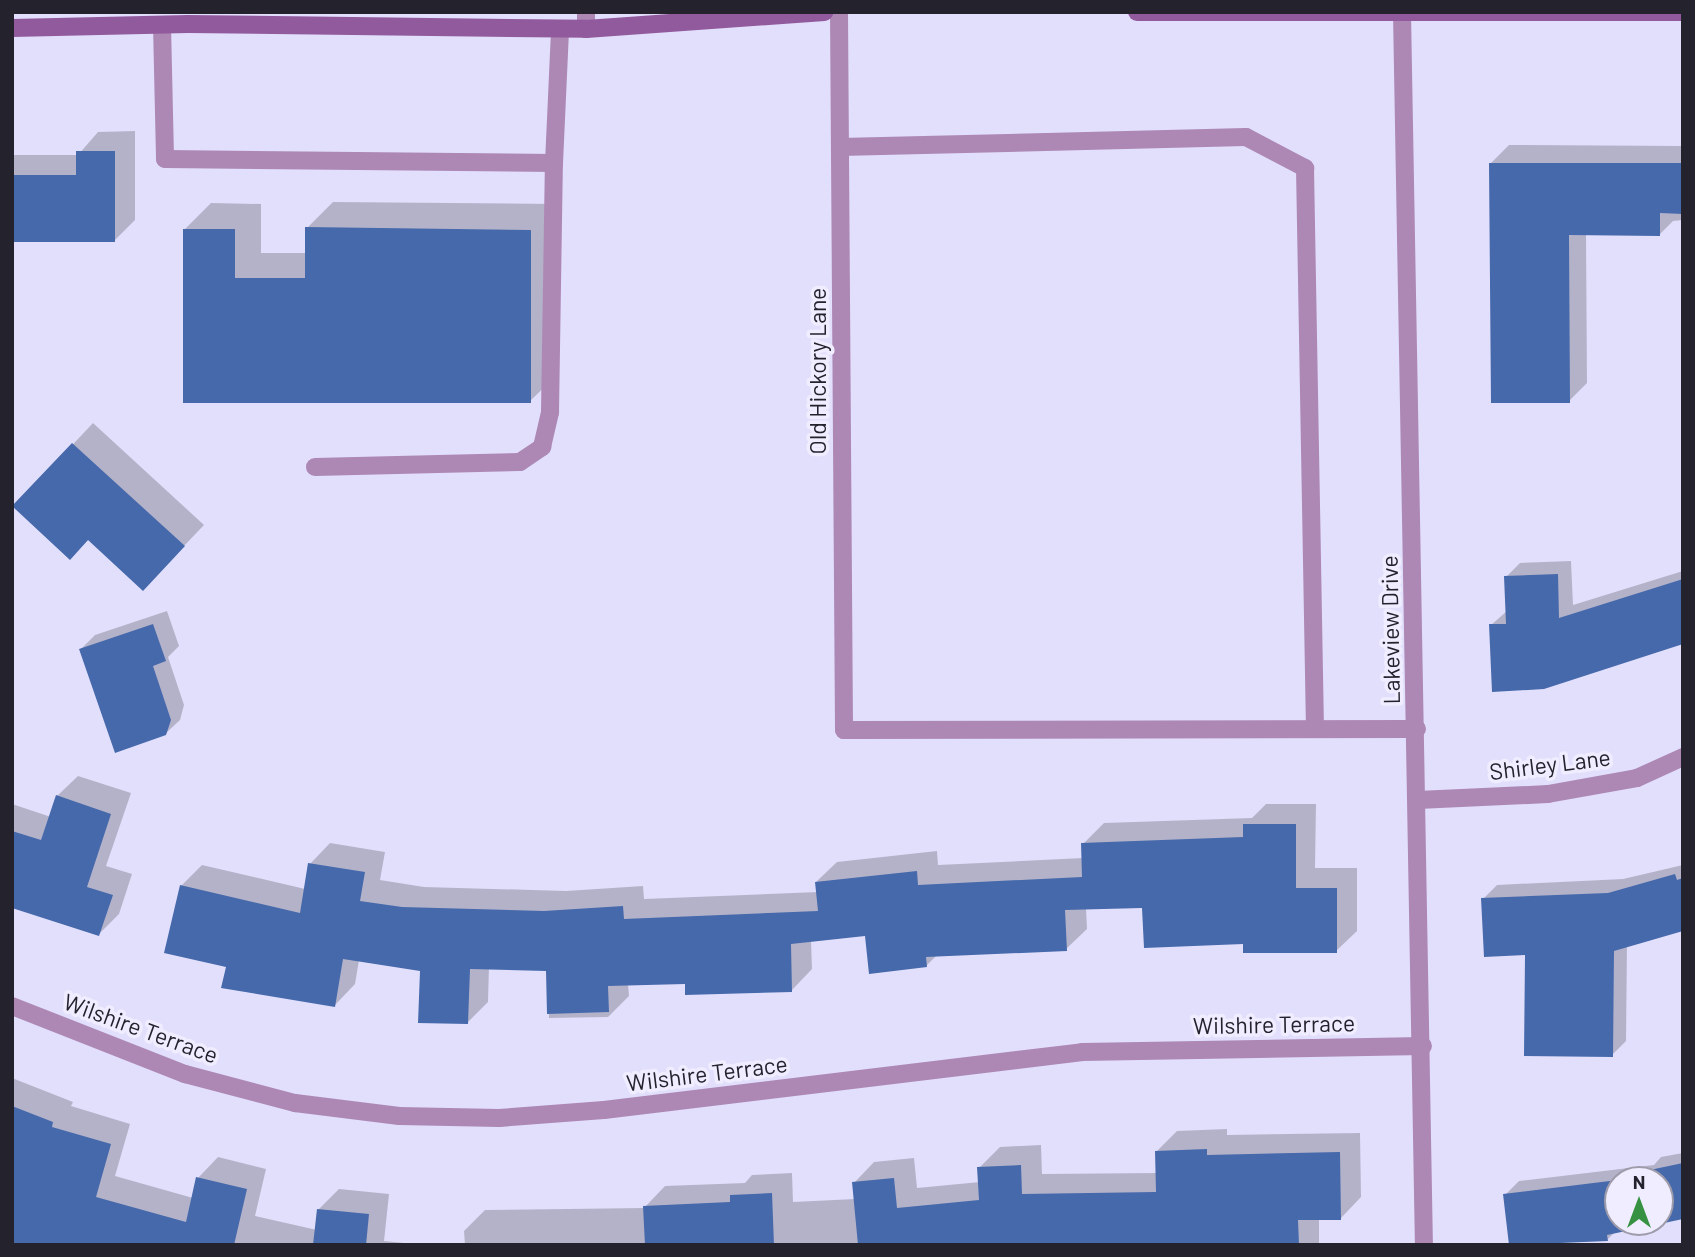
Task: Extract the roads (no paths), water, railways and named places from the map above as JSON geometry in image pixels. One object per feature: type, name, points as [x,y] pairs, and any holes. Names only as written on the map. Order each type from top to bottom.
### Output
[{"type":"street","points":[[12,28],[162,25],[186,18],[560,29],[586,20],[824,12]]},
{"type":"street","name":"Old Hickory Lane","points":[[839,12],[844,730],[1315,729]]},
{"type":"street","points":[[1137,12],[1683,12]]},
{"type":"street","name":"Lakeview Drive","points":[[1402,13],[1423,1046],[1424,1245]]},
{"type":"street","points":[[162,25],[165,159],[554,163]]},
{"type":"street","points":[[315,467],[520,462],[542,447],[550,412],[554,163],[560,29]]},
{"type":"street","points":[[840,147],[1246,138],[1305,168],[1315,729],[1417,729]]},
{"type":"street","name":"Shirley Lane","points":[[1418,800],[1548,794],[1637,778],[1683,757]]},
{"type":"street","name":"Wilshire Terrace","points":[[12,1006],[185,1074],[295,1103],[399,1116],[499,1118],[604,1110],[1082,1052],[1423,1046]]}]
